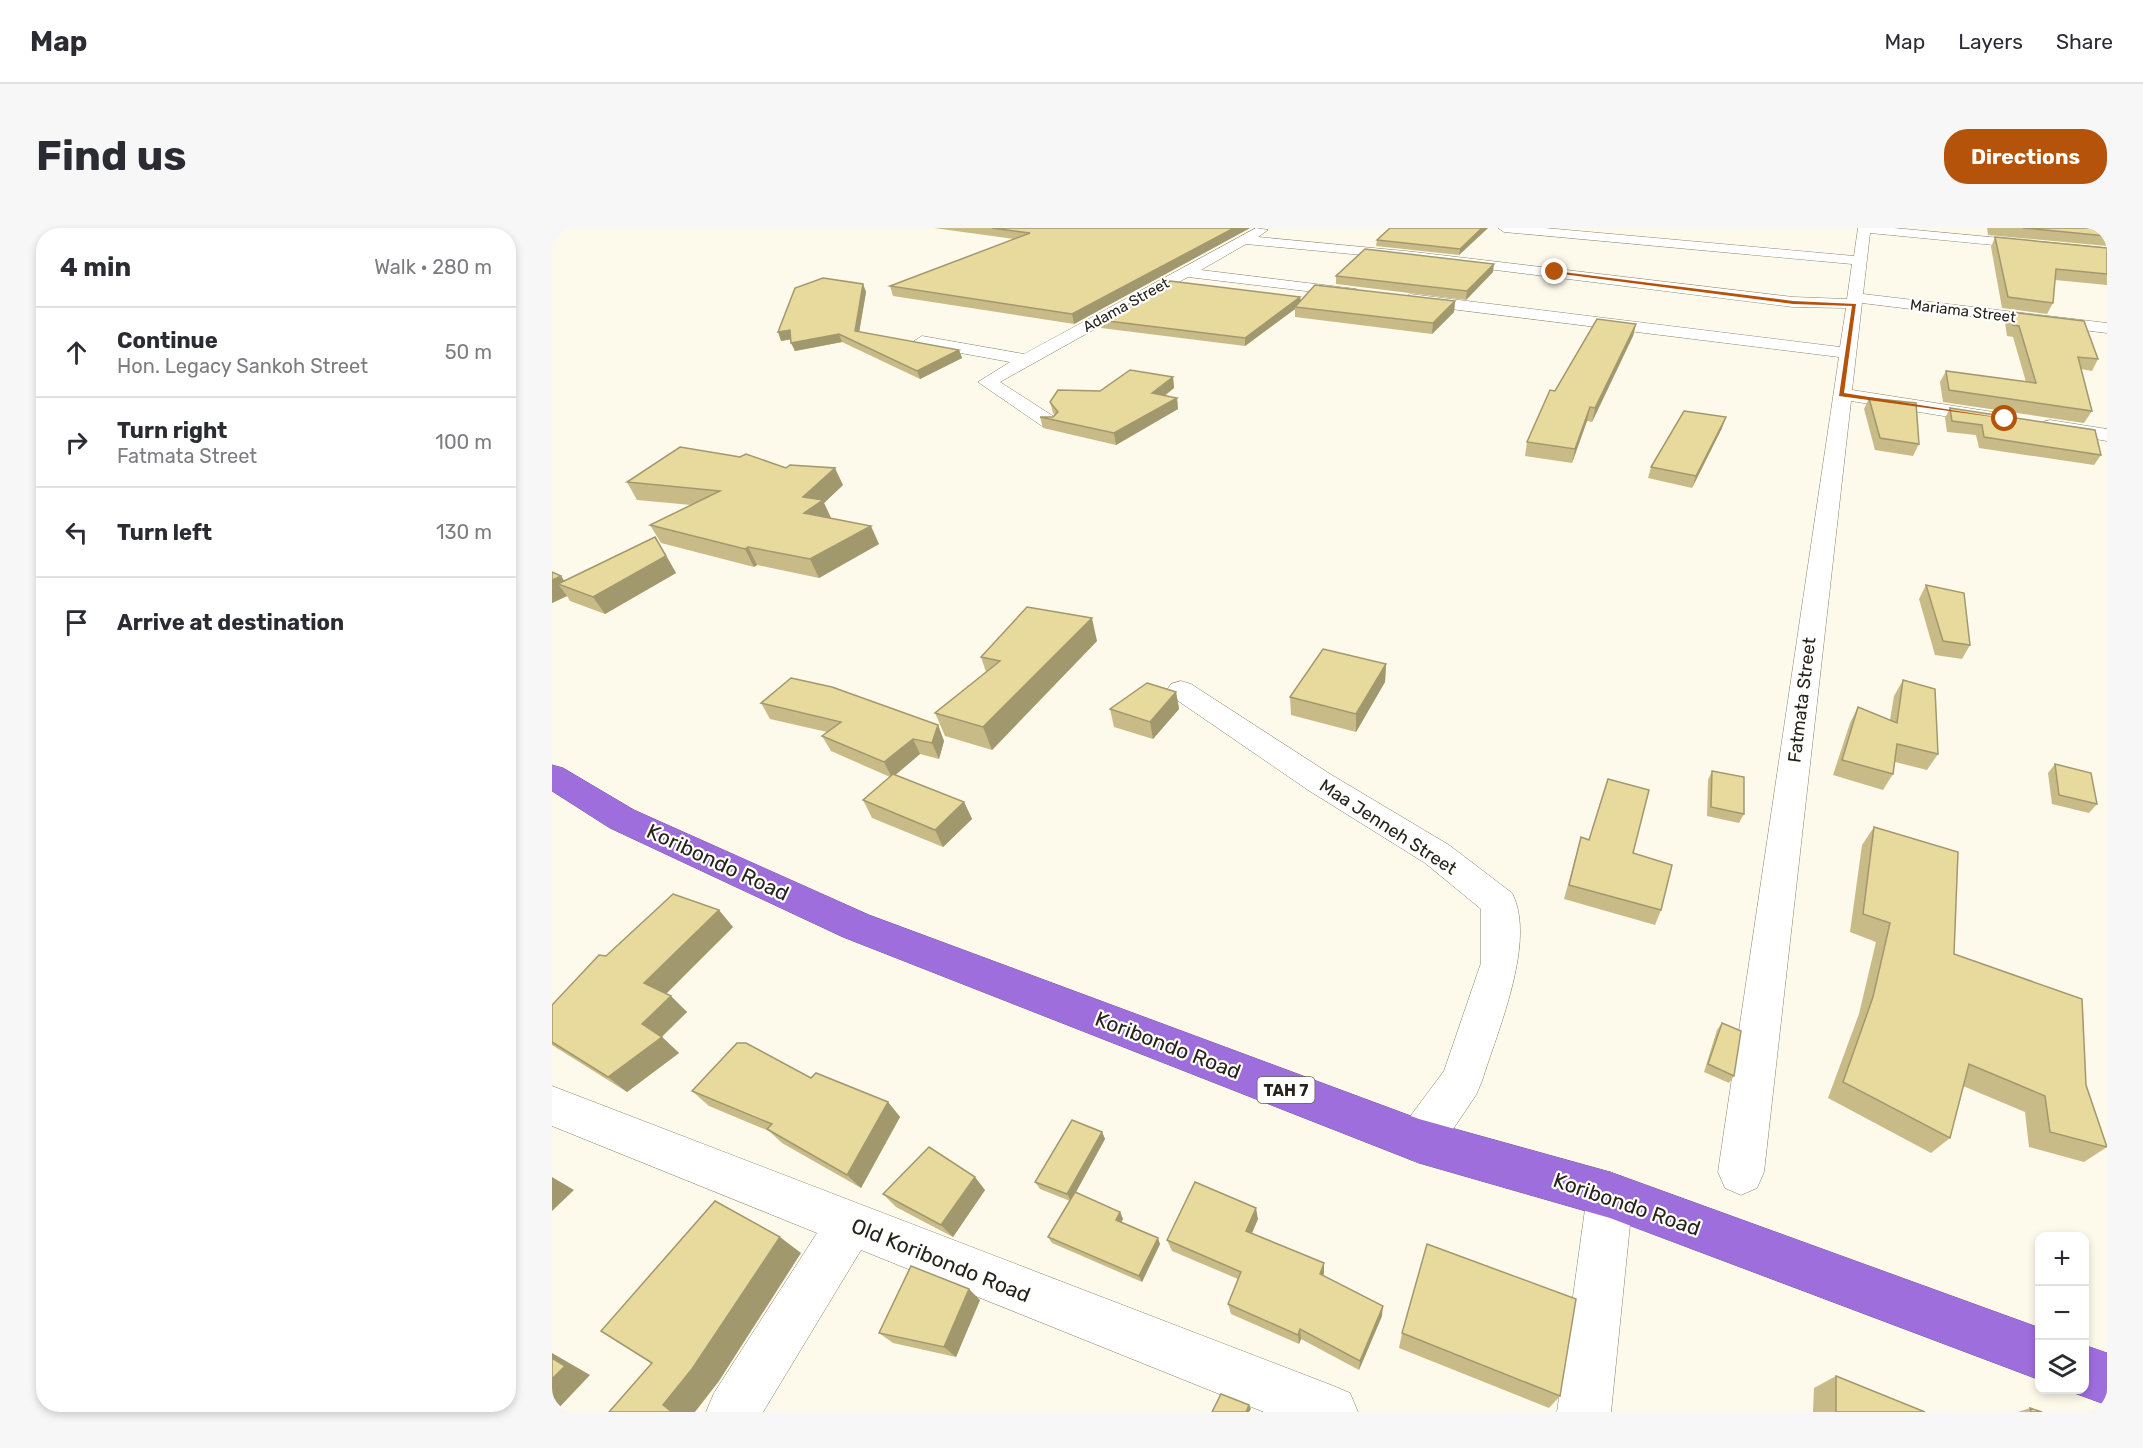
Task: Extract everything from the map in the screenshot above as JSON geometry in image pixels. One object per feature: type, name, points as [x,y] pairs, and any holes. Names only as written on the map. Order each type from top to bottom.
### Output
[{"type":"highway","name":"Koribondo Road","points":[[552,776],[622,819],[856,926],[1419,1141],[1610,1195],[2035,1352]]},
{"type":"highway","points":[[2089,1372],[2107,1379]]},
{"type":"street","name":"Adama Street","points":[[1048,423],[987,382],[1266,228]]},
{"type":"street","points":[[1504,228],[1570,231],[1861,261]]},
{"type":"street","points":[[1864,229],[2107,252]]},
{"type":"street","name":"Fatmata Street","points":[[1741,1172],[1846,353],[1864,229]]},
{"type":"street","points":[[1534,270],[1570,231]]},
{"type":"street","name":"Mariama Street","points":[[1244,240],[1534,270],[1793,302],[1855,302],[2107,328]]},
{"type":"street","points":[[1186,272],[1373,295]]},
{"type":"street","points":[[1395,298],[1846,353]]},
{"type":"street","points":[[922,341],[1027,360]]},
{"type":"street","points":[[1841,394],[2008,420]]},
{"type":"street","points":[[2030,423],[2107,435]]},
{"type":"street","name":"Maa Jenneh Street","points":[[1181,690],[1319,782],[1437,854],[1499,903],[1500,963],[1461,1082],[1419,1141]]},
{"type":"street","name":"Old Koribondo Road","points":[[552,1106],[1331,1412]]},
{"type":"street","points":[[1584,1412],[1610,1195]]},
{"type":"street","points":[[733,1412],[850,1224]]},
{"type":"building","points":[[992,228],[1234,228],[1072,314],[890,286],[1030,233]]},
{"type":"building","points":[[1390,228],[1482,228],[1460,249],[1377,240]]},
{"type":"building","points":[[2023,228],[2107,228],[2107,236]]},
{"type":"building","points":[[1995,237],[2107,248],[2107,274],[2056,269],[2053,303],[2008,297]]},
{"type":"building","points":[[1365,249],[1494,264],[1467,291],[1336,276]]},
{"type":"building","points":[[823,278],[863,284],[855,331],[959,350],[917,371],[839,334],[791,343],[790,330],[778,332],[795,288]]},
{"type":"building","points":[[1170,281],[1300,297],[1245,338],[1100,320]]},
{"type":"building","points":[[1315,285],[1455,301],[1433,323],[1295,307]]},
{"type":"building","points":[[2010,312],[2084,321],[2098,359],[2078,357],[2092,411],[1949,390],[1946,371],[2036,383],[2019,326],[2013,325]]},
{"type":"building","points":[[1597,319],[1636,324],[1595,408],[1590,407],[1575,449],[1527,442],[1550,390],[1555,391]]},
{"type":"building","points":[[1130,370],[1173,377],[1152,393],[1177,398],[1114,433],[1040,417],[1053,417],[1058,412],[1050,402],[1058,390],[1100,391]]},
{"type":"building","points":[[1869,398],[1916,403],[1919,444],[1880,438]]},
{"type":"building","points":[[1950,408],[2095,430],[2101,455],[1984,437],[1982,425],[1952,421]]},
{"type":"building","points":[[1684,411],[1726,417],[1696,476],[1651,467]]},
{"type":"building","points":[[680,447],[740,457],[746,454],[786,468],[790,465],[835,468],[803,497],[823,500],[804,513],[871,526],[810,559],[748,547],[745,549],[650,525],[720,491],[627,482]]},
{"type":"building","points":[[655,537],[666,556],[593,597],[558,584]]},
{"type":"building","points":[[552,572],[561,576],[552,580]]},
{"type":"building","points":[[1926,585],[1964,593],[1970,645],[1943,641]]},
{"type":"building","points":[[1027,607],[1092,618],[983,727],[935,713],[1000,661],[981,657]]},
{"type":"building","points":[[1323,649],[1386,664],[1356,714],[1290,697]]},
{"type":"building","points":[[791,678],[832,687],[938,725],[932,743],[913,739],[884,762],[822,736],[841,722],[761,703]]},
{"type":"building","points":[[1903,680],[1935,689],[1938,754],[1897,744],[1893,774],[1842,760],[1858,707],[1897,723]]},
{"type":"building","points":[[1147,683],[1176,692],[1150,722],[1110,709]]},
{"type":"building","points":[[2055,764],[2091,773],[2097,804],[2059,795]]},
{"type":"building","points":[[1712,771],[1744,777],[1744,814],[1711,807]]},
{"type":"building","points":[[893,774],[964,802],[935,830],[863,800]]},
{"type":"building","points":[[1608,779],[1649,790],[1633,853],[1672,865],[1661,910],[1569,885],[1581,837],[1589,840]]},
{"type":"building","points":[[1874,827],[1958,852],[1954,954],[2082,999],[2086,1085],[2107,1147],[2050,1132],[2045,1096],[1969,1064],[1950,1138],[1843,1082],[1873,997],[1890,923],[1863,914]]},
{"type":"building","points":[[673,894],[719,910],[644,983],[671,996],[642,1024],[662,1037],[608,1077],[552,1042],[552,1005],[599,955],[606,956]]},
{"type":"building","points":[[1722,1023],[1741,1031],[1734,1076],[1708,1064]]},
{"type":"building","points":[[737,1043],[746,1043],[811,1078],[816,1073],[888,1102],[847,1175],[767,1129],[772,1124],[692,1091]]},
{"type":"building","points":[[1072,1120],[1102,1132],[1067,1194],[1035,1182]]},
{"type":"building","points":[[929,1147],[975,1177],[941,1225],[883,1194]]},
{"type":"building","points":[[1195,1182],[1256,1208],[1246,1231],[1324,1263],[1320,1274],[1383,1306],[1360,1361],[1300,1329],[1298,1335],[1228,1304],[1241,1272],[1167,1240]]},
{"type":"building","points":[[1075,1192],[1120,1212],[1116,1220],[1158,1238],[1139,1276],[1048,1237]]},
{"type":"building","points":[[715,1201],[780,1237],[692,1369],[663,1405],[672,1412],[609,1412],[652,1363],[601,1331]]},
{"type":"building","points":[[1427,1244],[1576,1299],[1560,1396],[1402,1333]]},
{"type":"building","points":[[911,1266],[969,1289],[944,1347],[879,1333]]},
{"type":"building","points":[[552,1358],[565,1366],[552,1379]]},
{"type":"building","points":[[1836,1376],[1925,1412],[1836,1412]]},
{"type":"building","points":[[1221,1394],[1249,1405],[1246,1412],[1212,1412]]},
{"type":"route","points":[[1555,272],[1793,302],[1827,305],[1855,304],[1851,314],[1841,394],[2005,419]]}]
